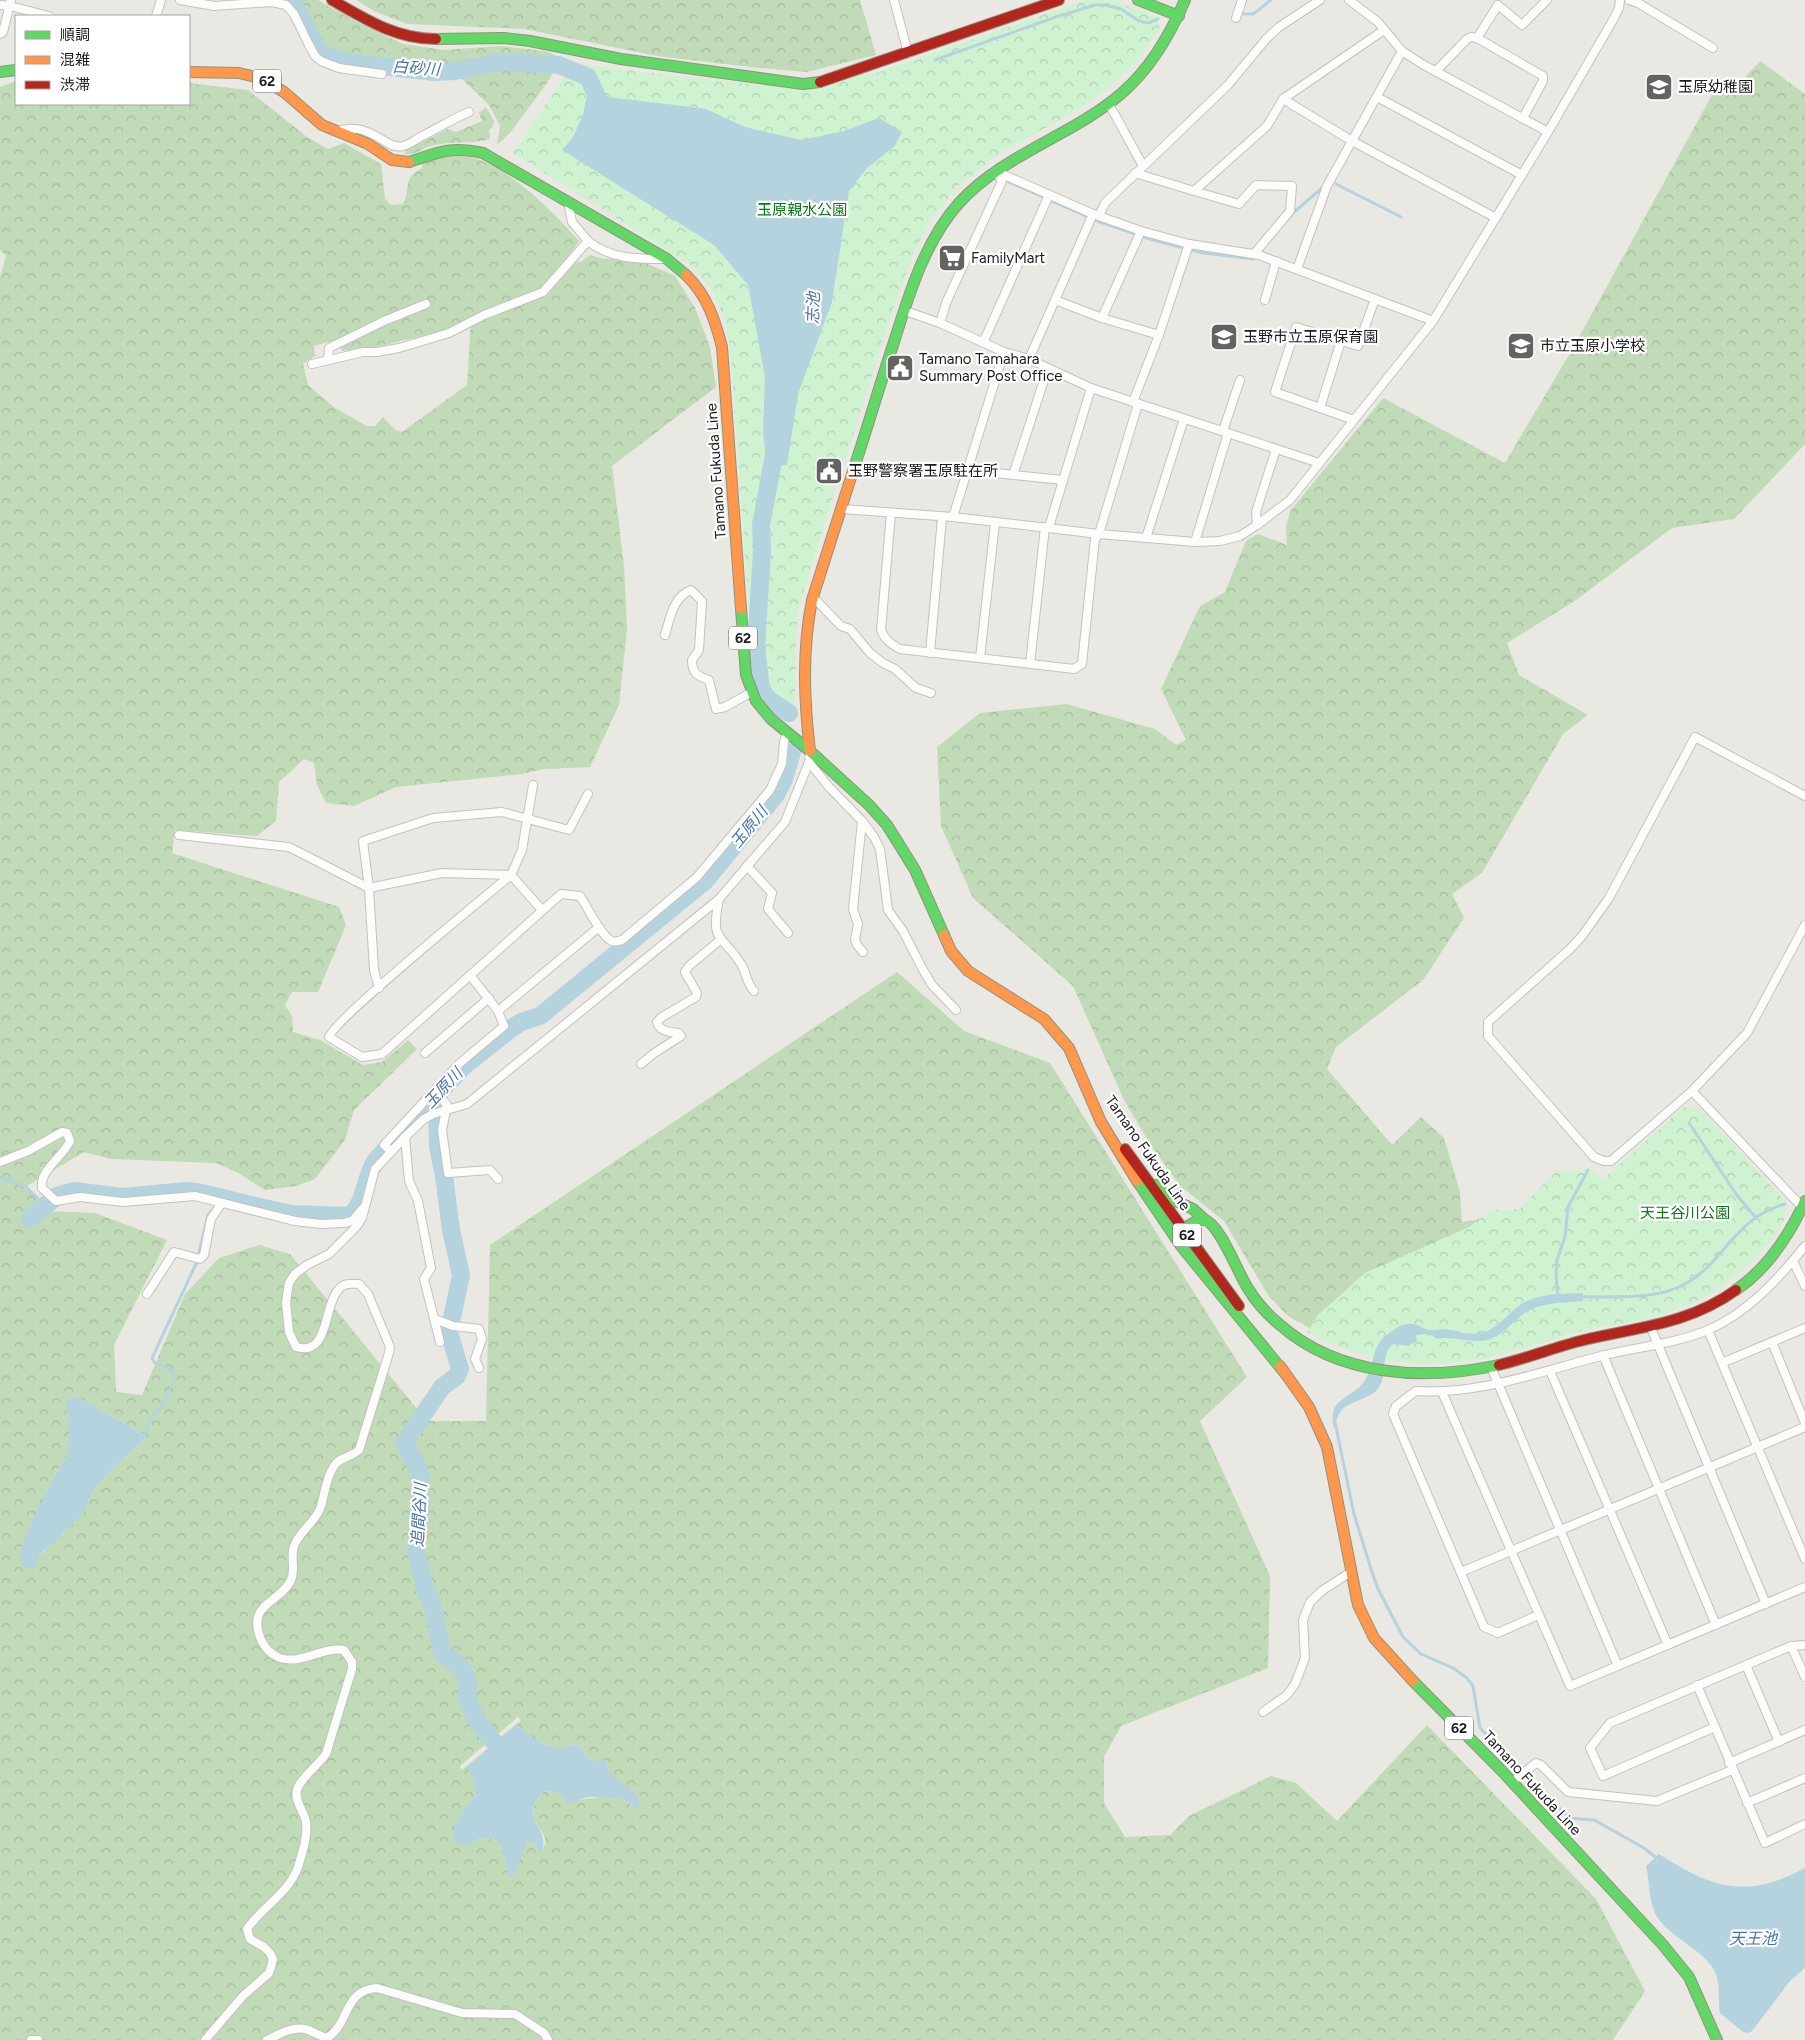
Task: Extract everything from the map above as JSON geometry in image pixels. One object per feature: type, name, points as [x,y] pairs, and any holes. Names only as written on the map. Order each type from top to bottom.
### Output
[{"type":"main road","points":[[332,0],[373,24],[405,36],[423,39],[490,38],[530,41],[620,59],[793,84],[814,84],[825,81],[1059,0]]},
{"type":"main road","points":[[1138,0],[1179,16]]},
{"type":"main road","points":[[810,751],[805,707],[807,622],[813,597],[905,311],[920,266],[932,241],[960,202],[995,171],[1108,104],[1142,74],[1165,44],[1185,0]]},
{"type":"main road","points":[[0,72],[15,70]]},
{"type":"main road","name":"Tamano Fukuda Line","points":[[190,72],[240,73],[260,78],[284,92],[322,125],[368,144],[392,160],[408,162],[449,149],[463,149],[482,153],[568,200],[667,260],[692,280],[711,306],[722,347],[746,675],[750,693],[762,710],[874,809],[889,827],[907,854],[951,951],[960,963],[968,971],[1044,1019],[1070,1048],[1101,1122],[1152,1207],[1284,1372]]},
{"type":"main road","name":"Tamano Fukuda Line","points":[[1091,1098],[1127,1152],[1309,1407],[1327,1447],[1358,1605],[1374,1638],[1384,1651],[1512,1782],[1674,1958],[1689,1978],[1717,2040]]},
{"type":"main road","points":[[1127,1152],[1167,1197],[1193,1210],[1214,1225],[1235,1268],[1248,1289],[1275,1322],[1304,1343],[1327,1354],[1382,1371],[1419,1375],[1452,1374],[1491,1367],[1537,1356],[1584,1340],[1652,1328],[1688,1318],[1727,1297],[1765,1265],[1780,1247],[1804,1206]]},
{"type":"main road","points":[[1174,1236],[1200,1220],[1205,1220]]},
{"type":"street","points":[[156,15],[161,0]]},
{"type":"street","points":[[180,0],[214,6],[272,2],[286,5],[294,14],[315,56],[321,61],[339,68],[382,74]]},
{"type":"street","points":[[894,0],[908,53]]},
{"type":"street","points":[[1236,18],[1242,0]]},
{"type":"street","points":[[1029,359],[1093,217],[1135,173],[1228,85],[1267,38],[1279,27],[1320,0]]},
{"type":"street","points":[[1349,0],[1378,22],[1402,51],[1422,64],[1548,132]]},
{"type":"street","points":[[1477,38],[1498,5],[1522,25],[1547,0]]},
{"type":"street","points":[[842,509],[942,518],[953,517],[1100,534],[1195,542],[1220,541],[1233,538],[1257,525],[1290,500],[1433,321],[1548,132],[1613,20],[1619,8],[1620,0]]},
{"type":"street","points":[[1629,0],[1638,3],[1714,48]]},
{"type":"street","points":[[0,34],[3,32],[11,3]]},
{"type":"street","points":[[0,5],[11,3],[46,15]]},
{"type":"street","points":[[1194,191],[1267,126],[1283,99],[1384,30]]},
{"type":"street","points":[[1436,71],[1467,39],[1471,37],[1477,38],[1543,76],[1543,80],[1523,118]]},
{"type":"street","points":[[1298,269],[1327,186],[1402,51]]},
{"type":"street","points":[[1377,97],[1522,175]]},
{"type":"street","points":[[1283,99],[1352,140],[1496,218]]},
{"type":"street","points":[[1108,104],[1143,166]]},
{"type":"street","points":[[336,132],[359,128],[371,132],[389,144],[403,146],[447,124],[454,118],[469,112]]},
{"type":"street","points":[[995,171],[1048,198],[1140,234],[1188,247],[1254,254],[1433,321]]},
{"type":"street","points":[[940,323],[946,303],[1002,181],[995,171]]},
{"type":"street","points":[[1135,173],[1239,204],[1256,185],[1292,186],[1290,211],[1254,254]]},
{"type":"street","points":[[983,343],[1048,198]]},
{"type":"street","points":[[568,200],[572,222],[588,241],[599,250],[636,259],[667,260]]},
{"type":"street","points":[[1102,318],[1140,234]]},
{"type":"street","points":[[312,364],[328,359],[399,348],[449,333],[484,315],[543,292],[588,241]]},
{"type":"street","points":[[891,513],[881,630],[891,644],[900,649],[1074,669],[1082,664],[1095,539],[1100,534],[1135,403],[1188,247]]},
{"type":"street","points":[[1265,300],[1276,261]]},
{"type":"street","points":[[1354,420],[1275,392],[1296,327],[1358,346],[1375,299]]},
{"type":"street","points":[[1055,300],[1102,318],[1159,335]]},
{"type":"street","points":[[328,359],[329,348],[384,321],[426,304]]},
{"type":"street","points":[[905,311],[940,323],[1004,352],[1029,359],[1092,388],[1319,463]]},
{"type":"street","points":[[1320,408],[1341,341]]},
{"type":"street","points":[[953,517],[1004,352]]},
{"type":"street","points":[[1013,475],[1048,368]]},
{"type":"street","points":[[1195,542],[1240,380]]},
{"type":"street","points":[[1030,664],[1047,527],[1092,388]]},
{"type":"street","points":[[1146,538],[1184,419]]},
{"type":"street","points":[[1257,525],[1256,512],[1276,449]]},
{"type":"street","points":[[966,470],[1062,480]]},
{"type":"street","points":[[930,653],[942,518]]},
{"type":"street","points":[[980,658],[995,523]]},
{"type":"street","points":[[665,635],[674,606],[680,597],[691,590],[702,601],[699,650],[692,660],[692,668],[697,676],[708,680],[716,709],[725,708],[750,693]]},
{"type":"street","points":[[813,597],[841,626],[850,629],[876,658],[895,669],[916,688],[931,693]]},
{"type":"street","points":[[533,784],[522,850],[511,875],[379,988],[329,1034],[329,1038],[362,1057],[382,1054],[561,894],[580,896],[599,927],[611,941],[622,940],[696,877],[770,790],[782,764],[784,742],[787,733]]},
{"type":"street","points":[[1805,796],[1695,738],[1609,898],[1594,920],[1570,949],[1488,1022],[1488,1036],[1594,1156],[1604,1161],[1611,1161],[1692,1091],[1747,1033],[1805,925]]},
{"type":"street","points":[[205,2040],[243,1996],[268,1973],[271,1967],[273,1959],[270,1953],[264,1946],[250,1938],[247,1929],[285,1888],[298,1869],[306,1836],[306,1823],[297,1800],[296,1791],[299,1784],[326,1754],[352,1669],[352,1662],[344,1650],[328,1649],[295,1660],[285,1660],[275,1656],[263,1644],[257,1628],[257,1618],[262,1609],[291,1581],[294,1544],[319,1510],[325,1486],[333,1466],[338,1461],[359,1450],[387,1363],[390,1347],[368,1294],[359,1284],[345,1285],[340,1288],[335,1296],[319,1340],[314,1347],[309,1349],[296,1347],[292,1343],[289,1332],[286,1302],[289,1283],[295,1274],[328,1254],[357,1226],[362,1218],[375,1170],[405,1136],[440,1112],[467,1104],[719,899],[785,822],[809,762],[810,751]]},
{"type":"street","points":[[809,762],[829,787],[862,821],[880,849],[888,910],[904,931],[932,985],[956,1010]]},
{"type":"street","points":[[379,988],[374,970],[369,888],[363,840],[433,818],[502,812],[569,830],[588,794]]},
{"type":"street","points":[[862,821],[853,909],[858,924],[855,939],[857,946],[863,952]]},
{"type":"street","points":[[179,834],[289,847],[369,888],[442,873],[511,875],[542,910]]},
{"type":"street","points":[[747,866],[772,893],[768,909],[788,933]]},
{"type":"street","points":[[719,899],[715,928],[720,940],[736,956],[743,967],[745,977],[754,991]]},
{"type":"street","points":[[498,1011],[599,927]]},
{"type":"street","points":[[641,1064],[681,1036],[679,1033],[664,1031],[657,1022],[696,996],[697,993],[686,972],[689,966],[720,940]]},
{"type":"street","points":[[391,1151],[384,1145],[398,1129],[438,1093],[460,1063],[504,1026],[498,1011],[470,975]]},
{"type":"street","points":[[425,1053],[489,998]]},
{"type":"street","points":[[1692,1091],[1804,1206]]},
{"type":"street","points":[[438,1093],[447,1104],[440,1112],[448,1172],[490,1170],[498,1179]]},
{"type":"street","points":[[408,1119],[416,1127]]},
{"type":"street","points":[[398,1129],[405,1136],[409,1181],[418,1201],[431,1268],[424,1278],[440,1342]]},
{"type":"street","points":[[0,1162],[28,1151],[56,1133],[67,1133],[70,1141],[68,1146],[43,1176],[42,1188],[53,1199],[80,1197],[123,1202],[195,1196],[296,1221],[321,1224],[352,1221],[365,1205]]},
{"type":"street","points":[[147,1294],[174,1252],[198,1259],[204,1255],[211,1219],[222,1204]]},
{"type":"street","points":[[1538,1615],[1498,1633],[1484,1627],[1393,1414],[1396,1406],[1416,1391],[1442,1392],[1497,1382],[1658,1344],[1708,1330],[1754,1300],[1804,1250]]},
{"type":"street","points":[[1793,1261],[1805,1286]]},
{"type":"street","points":[[435,1320],[450,1326],[479,1329],[482,1338],[475,1359],[479,1368]]},
{"type":"street","points":[[1652,1328],[1766,1604]]},
{"type":"street","points":[[1722,1363],[1805,1328]]},
{"type":"street","points":[[1708,1330],[1805,1559]]},
{"type":"street","points":[[1772,1342],[1805,1423]]},
{"type":"street","points":[[1603,1356],[1716,1625]]},
{"type":"street","points":[[1491,1367],[1618,1666]]},
{"type":"street","points":[[1550,1370],[1668,1645]]},
{"type":"street","points":[[1416,1391],[1419,1375]]},
{"type":"street","points":[[1442,1392],[1570,1686],[1805,1587]]},
{"type":"street","points":[[1461,1572],[1805,1427]]},
{"type":"street","points":[[1263,1712],[1287,1695],[1295,1684],[1305,1658],[1303,1620],[1310,1602],[1323,1590],[1351,1572]]},
{"type":"street","points":[[1714,1727],[1603,1776],[1590,1748],[1610,1723],[1791,1646],[1805,1645]]},
{"type":"street","points":[[1791,1646],[1805,1677]]},
{"type":"street","points":[[1746,1665],[1779,1742]]},
{"type":"street","points":[[1697,1685],[1730,1766],[1765,1843],[1805,1824]]},
{"type":"street","points":[[1512,1782],[1529,1767],[1539,1763],[1568,1792],[1657,1801],[1805,1730]]},
{"type":"street","points":[[1747,1803],[1805,1778]]},
{"type":"street","points":[[267,2040],[297,2028],[305,2029],[327,2038],[334,2034],[350,2003],[358,1995],[369,1988],[377,1988],[462,2013],[516,2014],[544,2033],[548,2040]]},
{"type":"street","points":[[31,2040],[38,2040]]},
{"type":"green space","points":[[299,0],[318,0],[355,21],[403,44],[444,50],[500,46],[545,51],[562,58],[547,83],[510,133],[497,145],[500,126],[489,105],[463,80],[443,65],[338,53],[325,46]]},
{"type":"green space","points":[[356,0],[860,0],[876,55],[806,72],[750,67],[657,56],[525,29],[407,24],[374,11]]},
{"type":"green space","name":"玉原親水公園","points":[[1085,0],[1113,0],[1156,16],[1160,27],[1145,50],[1111,86],[1071,114],[1003,150],[956,188],[931,219],[916,248],[891,315],[845,461],[824,456],[817,483],[836,488],[799,606],[796,635],[796,715],[781,717],[774,714],[768,709],[759,695],[752,674],[753,625],[747,583],[730,348],[718,303],[708,285],[692,266],[513,153],[573,64],[802,90],[828,87],[869,72],[871,75]]},
{"type":"green space","points":[[1760,61],[1805,94],[1805,444],[1734,519],[1672,528],[1576,600],[1507,643],[1519,675],[1588,715],[1563,734],[1482,873],[1452,894],[1464,918],[1423,980],[1336,1047],[1327,1069],[1392,1145],[1421,1117],[1444,1138],[1460,1192],[1462,1222],[1522,1212],[1580,1174],[1337,1343],[1288,1316],[1268,1295],[1224,1221],[1179,1185],[1149,1142],[1124,1100],[1073,986],[973,898],[941,826],[937,747],[980,713],[1067,704],[1155,729],[1176,745],[1186,740],[1161,689],[1200,606],[1225,592],[1246,541],[1258,534],[1287,545],[1286,526],[1291,510],[1383,398],[1505,463],[1573,348],[1718,84],[1739,84]]},
{"type":"green space","points":[[15,81],[15,105],[190,105],[190,83],[248,90],[307,137],[328,149],[344,143],[381,164],[385,199],[391,205],[403,204],[409,180],[411,176],[422,168],[422,162],[450,156],[481,160],[512,178],[528,190],[579,241],[566,260],[581,262],[590,255],[600,258],[646,263],[675,276],[695,308],[710,347],[716,387],[612,466],[624,566],[627,629],[619,705],[590,767],[544,769],[522,774],[396,787],[354,806],[326,803],[317,785],[314,763],[304,759],[279,782],[276,821],[257,836],[175,830],[172,853],[339,907],[346,925],[318,992],[292,992],[285,1005],[292,1016],[293,1032],[320,1040],[363,1065],[382,1062],[408,1040],[417,1049],[354,1110],[345,1140],[315,1179],[296,1186],[265,1190],[240,1174],[216,1163],[111,1159],[84,1152],[27,1186],[45,1211],[95,1213],[167,1240],[114,1345],[116,1392],[142,1395],[185,1294],[219,1258],[259,1245],[290,1254],[427,1421],[486,1421],[490,1245],[897,972],[964,1031],[1050,1063],[1247,1377],[1200,1421],[1270,1576],[1268,1668],[1121,1726],[1104,1757],[1104,1803],[1125,1837],[1170,1835],[1189,1816],[1271,1776],[1296,1783],[1337,1821],[1427,1725],[1596,1899],[1645,1991],[1613,2040],[0,2040],[0,277],[6,256],[0,250],[0,87]],"holes":[[[471,318],[467,385],[402,432],[395,430],[383,417],[375,426],[367,426],[335,408],[308,385],[303,364],[315,356],[314,346],[331,341],[340,346],[342,351],[367,349],[447,330]],[[78,1397],[145,1435],[145,1439],[116,1465],[94,1489],[85,1510],[39,1556],[21,1548],[54,1476],[68,1453],[70,1443],[65,1402]],[[518,1717],[521,1720],[462,1770],[460,1766]],[[517,1725],[532,1737],[548,1745],[555,1747],[581,1747],[585,1755],[605,1767],[614,1779],[636,1794],[633,1806],[624,1800],[611,1797],[566,1802],[561,1794],[552,1791],[543,1792],[533,1809],[536,1823],[543,1833],[545,1845],[541,1852],[538,1851],[536,1845],[532,1842],[527,1842],[508,1875],[505,1855],[494,1840],[480,1839],[465,1846],[461,1814],[476,1794],[474,1778]]]},
{"type":"green space","points":[[486,107],[494,121],[493,126],[489,130],[490,139],[476,142],[438,144],[412,154],[405,154],[406,150],[448,129],[456,132],[482,121],[479,113]]},
{"type":"green space","name":"天王谷川公園","points":[[1684,1107],[1699,1108],[1784,1200],[1784,1220],[1774,1237],[1762,1252],[1729,1281],[1714,1291],[1668,1313],[1585,1330],[1528,1347],[1470,1361],[1430,1364],[1397,1362],[1352,1351],[1307,1332],[1318,1315],[1365,1273],[1469,1227],[1491,1210],[1519,1209],[1558,1170],[1581,1171],[1589,1167],[1602,1180]]},
{"type":"water","points":[[587,73],[608,97],[706,109],[745,127],[801,140],[844,131],[879,118],[902,132],[894,147],[867,168],[849,191],[832,302],[798,394],[787,465],[767,466],[763,432],[765,377],[748,285],[714,245],[562,150],[573,137],[583,115],[589,86],[585,81]]},
{"type":"water","points":[[1583,1293],[1583,1301],[1539,1306],[1532,1309],[1500,1334],[1484,1341],[1450,1338],[1437,1339],[1430,1335],[1421,1334],[1416,1335],[1417,1341],[1408,1346],[1393,1344],[1386,1354],[1381,1385],[1373,1393],[1344,1408],[1338,1415],[1334,1429],[1333,1411],[1336,1406],[1367,1378],[1379,1343],[1386,1335],[1397,1328],[1405,1324],[1413,1324],[1429,1330],[1442,1329],[1468,1334],[1479,1333],[1494,1327],[1520,1305],[1534,1298]]},
{"type":"water","points":[[78,1397],[145,1435],[145,1439],[116,1465],[94,1489],[85,1510],[53,1544],[43,1551],[39,1556],[36,1566],[31,1570],[23,1566],[20,1561],[21,1548],[37,1510],[67,1456],[69,1447],[68,1418],[65,1402]]},
{"type":"water","points":[[517,1725],[532,1737],[548,1745],[555,1747],[578,1746],[581,1747],[590,1760],[606,1760],[608,1772],[636,1794],[643,1809],[638,1810],[623,1799],[589,1797],[575,1802],[566,1802],[561,1794],[552,1791],[543,1792],[533,1810],[534,1817],[543,1836],[541,1852],[538,1851],[536,1845],[532,1842],[527,1842],[515,1873],[511,1877],[508,1875],[502,1848],[498,1843],[493,1839],[487,1838],[479,1839],[464,1846],[459,1845],[453,1836],[453,1830],[460,1816],[476,1794],[474,1778],[466,1768]]},
{"type":"water","name":"天王池","points":[[1659,1854],[1696,1875],[1730,1886],[1747,1887],[1765,1884],[1805,1868],[1805,1968],[1790,1981],[1752,2031],[1748,2033],[1743,2032],[1720,2013],[1717,1978],[1711,1966],[1696,1951],[1669,1931],[1656,1915],[1653,1909],[1646,1866]]},
{"type":"waterway","name":"白砂川","points":[[289,0],[294,4],[319,52],[336,59],[354,63],[434,72],[455,71],[501,62],[559,65],[588,77],[597,97]]},
{"type":"waterway","points":[[1244,14],[1253,14],[1271,0]]},
{"type":"waterway","points":[[935,60],[1095,5],[1105,5],[1121,9],[1139,21],[1148,23],[1158,19]]},
{"type":"waterway","points":[[1009,182],[1097,221],[1153,240],[1203,253],[1254,259]]},
{"type":"waterway","points":[[1336,184],[1401,217]]},
{"type":"waterway","points":[[1292,214],[1322,188]]},
{"type":"waterway","name":"志池","points":[[776,444],[761,525],[762,551],[756,647],[761,689],[768,699],[789,713]]},
{"type":"waterway","name":"玉原川","points":[[30,1218],[57,1196],[74,1191],[123,1197],[185,1191],[197,1192],[290,1214],[349,1216],[359,1205],[369,1174],[376,1160],[463,1067],[521,1022],[540,1016],[705,881],[776,795],[784,779],[792,752]]},
{"type":"waterway","name":"追間谷川","points":[[434,1099],[437,1116],[438,1147],[451,1230],[461,1275],[449,1332],[460,1369],[457,1376],[442,1387],[404,1443],[421,1474],[416,1550],[424,1585],[434,1611],[442,1652],[461,1668],[468,1682],[467,1698],[476,1719],[504,1755]]},
{"type":"waterway","points":[[1689,1123],[1736,1194],[1756,1218]]},
{"type":"waterway","points":[[1558,1298],[1557,1260],[1565,1237],[1568,1207],[1588,1170]]},
{"type":"waterway","points":[[0,1178],[25,1186],[45,1205]]},
{"type":"waterway","points":[[1579,1297],[1647,1295],[1660,1293],[1685,1284],[1699,1275],[1742,1229],[1754,1219],[1768,1210],[1785,1204]]},
{"type":"waterway","points":[[141,1438],[146,1432],[148,1424],[164,1403],[176,1376],[174,1372],[154,1362],[152,1358],[196,1264],[208,1215],[215,1207]]},
{"type":"waterway","points":[[1335,1422],[1354,1514],[1371,1569],[1378,1589],[1403,1637],[1421,1654],[1453,1668],[1467,1678],[1473,1686],[1480,1728],[1569,1818],[1594,1820],[1644,1848],[1659,1860]]},
{"type":"traffic: fast","points":[[1138,0],[1179,16]]},
{"type":"traffic: fast","points":[[854,468],[912,287],[927,251],[947,218],[959,203],[977,186],[997,171],[1103,108],[1122,93],[1151,62],[1173,26],[1185,0]]},
{"type":"traffic: fast","points":[[436,39],[504,38],[530,41],[621,59],[803,84],[820,82]]},
{"type":"traffic: fast","points":[[0,72],[15,70]]},
{"type":"traffic: fast","points":[[409,162],[453,150],[483,153],[667,259],[686,275]]},
{"type":"traffic: fast","points":[[741,609],[746,675],[756,701],[771,719],[810,751],[869,805],[887,825],[915,870],[944,935]]},
{"type":"traffic: fast","points":[[1137,1181],[1181,1246],[1284,1372]]},
{"type":"traffic: fast","points":[[1156,1185],[1167,1197],[1193,1209],[1205,1220]]},
{"type":"traffic: fast","points":[[1736,1290],[1758,1272],[1777,1250],[1792,1227],[1805,1201]]},
{"type":"traffic: fast","points":[[1178,1233],[1198,1221],[1205,1220],[1211,1224],[1223,1240],[1249,1290],[1262,1308],[1303,1342],[1328,1355],[1355,1364],[1383,1370],[1412,1373],[1441,1373],[1499,1365]]},
{"type":"traffic: fast","points":[[1413,1681],[1501,1770],[1663,1945],[1689,1977],[1717,2040]]},
{"type":"traffic: slow","points":[[190,72],[239,73],[260,78],[284,92],[322,125],[368,144],[392,160],[409,162]]},
{"type":"traffic: slow","points":[[686,275],[705,299],[722,347],[741,609]]},
{"type":"traffic: slow","points":[[810,751],[805,676],[809,619],[812,600],[854,468]]},
{"type":"traffic: slow","points":[[944,935],[951,951],[968,971],[1044,1019],[1069,1048],[1101,1122],[1137,1181]]},
{"type":"traffic: slow","points":[[1280,1366],[1309,1407],[1327,1447],[1358,1605],[1374,1638],[1413,1681]]},
{"type":"traffic: jam","points":[[332,0],[369,21],[394,32],[408,36],[436,39]]},
{"type":"traffic: jam","points":[[820,82],[1059,0]]},
{"type":"traffic: jam","points":[[1125,1149],[1239,1306]]},
{"type":"traffic: jam","points":[[1499,1365],[1573,1343],[1682,1317],[1700,1310],[1736,1290]]},
{"type":"place","name":"玉原幼稚園","points":[[1659,87]]},
{"type":"place","name":"FamilyMart","points":[[952,258]]},
{"type":"place","name":"玉野市立玉原保育園","points":[[1224,337]]},
{"type":"place","name":"市立玉原小学校","points":[[1521,346]]},
{"type":"place","name":"Tamano Tamahara Summary Post Office","points":[[900,368]]},
{"type":"place","name":"玉野警察署玉原駐在所","points":[[829,471]]}]
